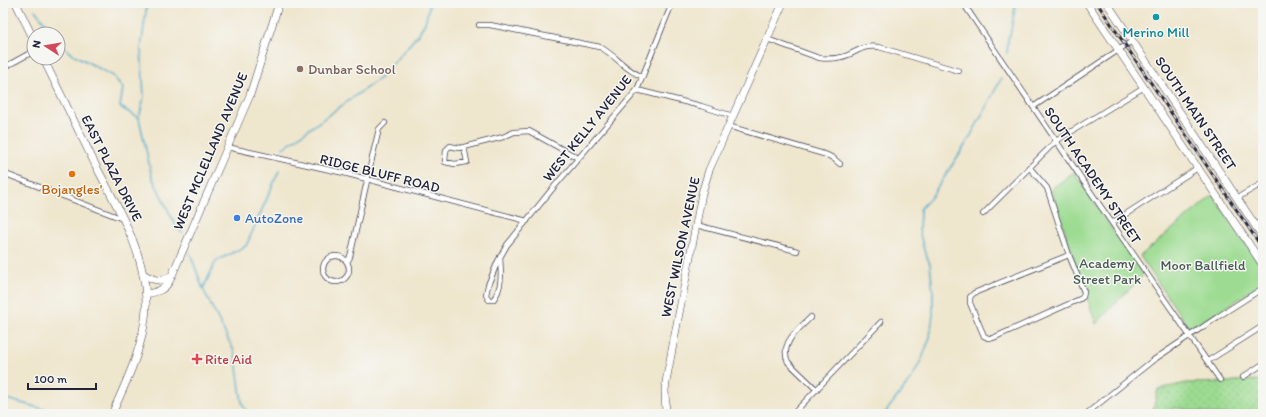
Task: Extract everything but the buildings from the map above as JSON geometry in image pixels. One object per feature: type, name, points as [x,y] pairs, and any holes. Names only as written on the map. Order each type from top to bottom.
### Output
[{"type":"street","points":[[16,3],[27,26]]},
{"type":"street","name":"WEST MCLELLAND AVENUE","points":[[146,294],[158,292],[165,288],[172,275],[250,95],[279,3]]},
{"type":"street","name":"WEST KELLY AVENUE","points":[[500,257],[501,276],[499,289],[493,300],[489,300],[486,295],[487,290],[500,257],[507,245],[578,158],[637,90],[673,3]]},
{"type":"street","name":"WEST WILSON AVENUE","points":[[666,414],[666,383],[702,193],[709,170],[783,3]]},
{"type":"street","name":"SOUTH ACADEMY STREET","points":[[963,3],[1220,380]]},
{"type":"street","points":[[1088,3],[1199,167],[1263,265]]},
{"type":"street","name":"SOUTH MAIN STREET","points":[[1107,3],[1263,237]]},
{"type":"street","points":[[479,25],[490,25],[600,47],[609,52],[624,67],[643,77]]},
{"type":"street","points":[[767,39],[819,58],[847,56],[866,46],[879,47],[959,72]]},
{"type":"street","points":[[1033,107],[1132,41]]},
{"type":"street","points":[[3,68],[26,55]]},
{"type":"street","name":"EAST PLAZA DRIVE","points":[[47,66],[123,219],[135,247],[143,274],[146,294],[144,325],[137,354],[112,414]]},
{"type":"street","points":[[983,214],[1056,141],[1144,87]]},
{"type":"street","points":[[637,90],[701,106],[733,116]]},
{"type":"street","points":[[347,262],[339,256],[329,258],[323,267],[325,276],[334,282],[343,280],[349,272],[347,262],[350,257],[368,179],[372,154],[379,129],[385,123]]},
{"type":"street","points":[[728,126],[827,155],[834,158],[840,164]]},
{"type":"street","points":[[464,147],[467,162],[455,164],[445,162],[447,147],[450,146],[459,148],[503,137],[514,132],[529,131],[578,158]]},
{"type":"street","name":"RIDGE BLUFF ROAD","points":[[227,147],[368,179],[466,206],[528,221]]},
{"type":"street","points":[[1029,167],[1047,188],[1084,295],[1080,299],[993,338],[984,336],[970,303],[970,297],[974,293],[1069,255]]},
{"type":"street","points":[[1112,223],[1199,167]]},
{"type":"street","points":[[3,173],[123,219]]},
{"type":"street","points":[[1237,198],[1263,183]]},
{"type":"street","points":[[696,225],[796,251]]},
{"type":"street","points":[[143,274],[159,281],[165,280],[172,275]]},
{"type":"street","points":[[1086,414],[1152,361],[1263,288]]},
{"type":"street","points":[[811,317],[788,341],[785,351],[788,362],[817,390]]},
{"type":"street","points":[[793,414],[882,322]]},
{"type":"street","points":[[1208,361],[1263,326]]},
{"type":"street","points":[[1243,377],[1263,364]]},
{"type":"green space","name":"Academy Street Park","points":[[1074,172],[1143,275],[1096,324],[1051,189]]},
{"type":"green space","name":"Moor Ballfield","points":[[1213,195],[1263,269],[1263,283],[1191,331],[1140,256]]},
{"type":"green space","points":[[1263,380],[1263,414],[1214,414],[1177,408],[1167,410],[1163,414],[1152,414],[1158,389],[1186,383]]},
{"type":"waterway","points":[[147,3],[141,49],[144,97],[139,118],[152,177],[175,224],[182,233]]},
{"type":"waterway","points":[[283,148],[380,78],[417,36],[425,23],[430,3]]},
{"type":"waterway","points":[[1007,53],[1008,38],[1010,35],[1016,3]]},
{"type":"waterway","points":[[35,10],[48,26]]},
{"type":"waterway","points":[[66,48],[69,52],[113,76],[123,88],[120,107],[139,118]]},
{"type":"waterway","points":[[884,414],[912,378],[923,356],[930,337],[933,314],[933,292],[930,264],[924,250],[919,230],[921,208],[932,196],[969,139],[1001,79]]},
{"type":"waterway","points":[[203,289],[216,261],[246,246],[279,171]]},
{"type":"waterway","points":[[190,253],[203,289],[235,353],[242,403],[248,414]]},
{"type":"waterway","points":[[3,398],[61,414]]},
{"type":"railway","points":[[1097,3],[1263,249]]},
{"type":"place","name":"Merino Mill","points":[[1156,17]]},
{"type":"place","name":"Dunbar School","points":[[300,69]]},
{"type":"place","name":"Bojangles'","points":[[72,174]]},
{"type":"place","name":"AutoZone","points":[[237,218]]},
{"type":"place","name":"Rite Aid","points":[[197,359]]}]
